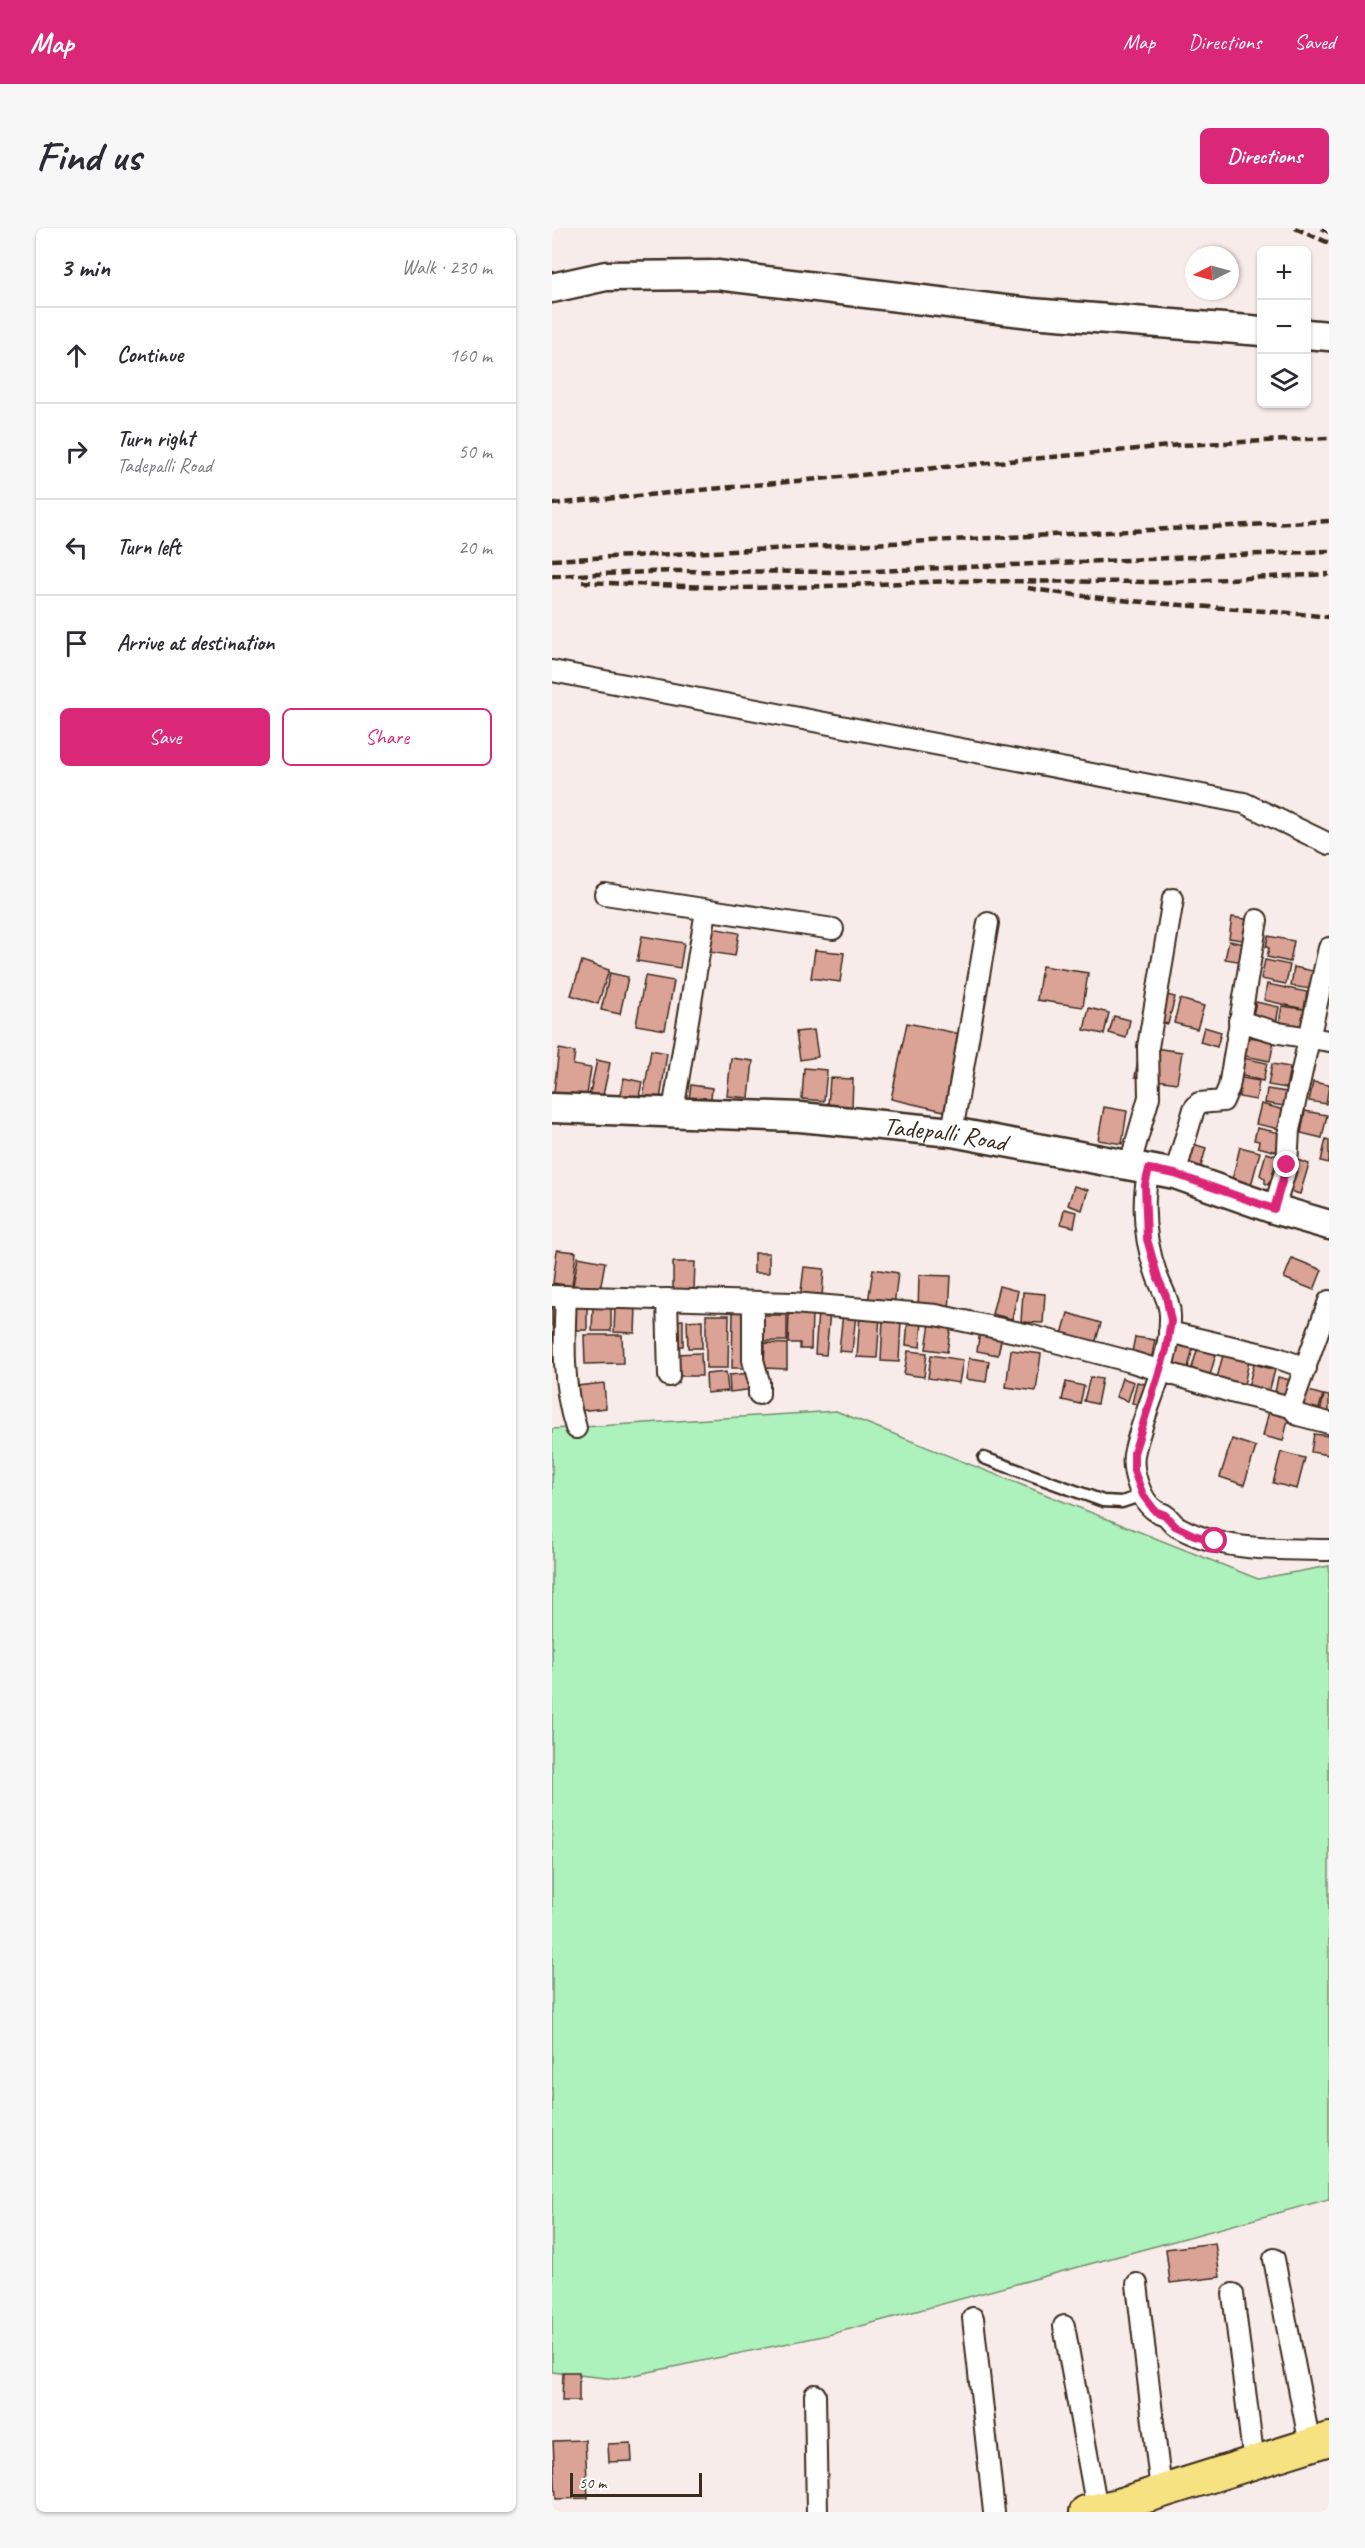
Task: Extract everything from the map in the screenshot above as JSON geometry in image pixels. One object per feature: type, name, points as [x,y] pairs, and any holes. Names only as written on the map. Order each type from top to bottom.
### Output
[{"type":"main road","points":[[1091,2511],[1319,2442]]},
{"type":"street","points":[[552,288],[606,276],[717,275],[1031,313],[1257,331]]},
{"type":"street","points":[[1311,334],[1329,336]]},
{"type":"street","points":[[552,671],[1244,803],[1329,844]]},
{"type":"street","points":[[605,894],[833,929]]},
{"type":"street","points":[[1151,1169],[1148,1047],[1173,899]]},
{"type":"street","points":[[673,1111],[706,911]]},
{"type":"street","points":[[1257,920],[1229,1087],[1223,1101],[1199,1103],[1151,1169],[1145,1185],[1147,1239],[1170,1314],[1169,1332],[1160,1370],[1134,1453],[1134,1471],[1143,1495],[1155,1511],[1165,1515],[1175,1526],[1194,1535],[1259,1549],[1329,1550]]},
{"type":"street","points":[[952,1132],[988,923]]},
{"type":"street","points":[[1274,1209],[1287,1165],[1289,1130],[1329,948]]},
{"type":"street","points":[[1239,1021],[1279,1033],[1329,1041]]},
{"type":"street","name":"Tadepalli Road","points":[[552,1108],[800,1117],[952,1132],[1151,1169],[1329,1225]]},
{"type":"street","points":[[576,1428],[570,1412],[559,1296],[753,1302],[936,1315],[1024,1334],[1160,1370],[1231,1392],[1291,1407],[1298,1415],[1329,1423]]},
{"type":"street","points":[[667,1299],[669,1376]]},
{"type":"street","points":[[1291,1407],[1329,1301]]},
{"type":"street","points":[[753,1302],[753,1360],[759,1383],[759,1395]]},
{"type":"street","points":[[1169,1332],[1275,1357],[1306,1368]]},
{"type":"street","points":[[1274,2259],[1319,2442]]},
{"type":"street","points":[[1137,2284],[1161,2491]]},
{"type":"street","points":[[1233,2294],[1254,2463]]},
{"type":"street","points":[[973,2318],[994,2512]]},
{"type":"street","points":[[1064,2326],[1091,2511]]},
{"type":"street","points":[[815,2395],[817,2512]]},
{"type":"lane","points":[[984,1458],[1103,1501],[1122,1502],[1143,1495]]},
{"type":"green space","points":[[836,1411],[1258,1579],[1329,1566],[1329,2199],[828,2335],[615,2379],[552,2372],[552,1429]]},
{"type":"building","points":[[1232,917],[1252,920],[1249,941],[1229,938]]},
{"type":"building","points":[[707,927],[739,933],[735,956],[703,951]]},
{"type":"building","points":[[642,936],[684,943],[680,968],[637,961]]},
{"type":"building","points":[[1268,936],[1294,941],[1290,962],[1267,957]]},
{"type":"building","points":[[1229,941],[1246,944],[1243,962],[1225,959]]},
{"type":"building","points":[[815,950],[844,953],[840,982],[811,978]]},
{"type":"building","points":[[1265,960],[1290,965],[1286,984],[1261,979]]},
{"type":"building","points":[[582,961],[609,970],[598,1004],[571,995]]},
{"type":"building","points":[[1042,966],[1088,973],[1083,1007],[1037,1000]]},
{"type":"building","points":[[1294,967],[1313,971],[1310,989],[1291,986]]},
{"type":"building","points":[[610,973],[628,977],[620,1014],[601,1010]]},
{"type":"building","points":[[645,976],[674,981],[665,1030],[636,1025]]},
{"type":"building","points":[[1267,984],[1307,992],[1304,1009],[1264,1000]]},
{"type":"building","points":[[1151,991],[1175,997],[1168,1024],[1144,1018]]},
{"type":"building","points":[[1180,999],[1204,1006],[1197,1029],[1174,1023]]},
{"type":"building","points":[[1256,1002],[1279,1007],[1276,1024],[1252,1019]]},
{"type":"building","points":[[1282,1006],[1309,1010],[1306,1030],[1279,1025]]},
{"type":"building","points":[[1089,1008],[1109,1013],[1104,1034],[1084,1030]]},
{"type":"building","points":[[1114,1016],[1130,1020],[1126,1038],[1109,1033]]},
{"type":"building","points":[[907,1023],[961,1034],[944,1111],[891,1099]]},
{"type":"building","points":[[1204,1027],[1221,1032],[1217,1047],[1200,1042]]},
{"type":"building","points":[[814,1030],[818,1057],[800,1060],[796,1032]]},
{"type":"building","points":[[1249,1037],[1274,1041],[1270,1061],[1245,1056]]},
{"type":"building","points":[[1140,1046],[1182,1052],[1177,1083],[1135,1077]]},
{"type":"building","points":[[559,1049],[575,1052],[573,1065],[591,1068],[586,1101],[553,1100]]},
{"type":"building","points":[[651,1050],[667,1053],[659,1107],[642,1105]]},
{"type":"building","points":[[731,1058],[753,1061],[749,1098],[727,1096]]},
{"type":"building","points":[[1243,1058],[1267,1063],[1263,1081],[1239,1075]]},
{"type":"building","points":[[597,1060],[610,1063],[602,1100],[589,1097]]},
{"type":"building","points":[[1272,1064],[1290,1067],[1286,1088],[1268,1085]]},
{"type":"building","points":[[804,1068],[827,1070],[824,1101],[802,1099]]},
{"type":"building","points":[[1237,1077],[1259,1081],[1256,1100],[1239,1097],[1240,1090],[1235,1090]]},
{"type":"building","points":[[624,1078],[642,1082],[638,1102],[620,1099]]},
{"type":"building","points":[[830,1078],[853,1079],[852,1107],[828,1106]]},
{"type":"building","points":[[1313,1082],[1329,1085],[1326,1104],[1309,1101]]},
{"type":"building","points":[[691,1085],[712,1088],[710,1109],[688,1106]]},
{"type":"building","points":[[1267,1089],[1286,1092],[1284,1106],[1265,1103]]},
{"type":"building","points":[[1261,1104],[1285,1110],[1280,1129],[1256,1124]]},
{"type":"building","points":[[1104,1107],[1127,1111],[1122,1144],[1098,1140]]},
{"type":"building","points":[[1305,1111],[1327,1115],[1322,1138],[1301,1133]]},
{"type":"building","points":[[1257,1128],[1285,1134],[1281,1150],[1278,1148],[1277,1152],[1258,1147],[1259,1141],[1254,1140]]},
{"type":"building","points":[[1326,1139],[1329,1140],[1329,1163],[1321,1161]]},
{"type":"building","points":[[1190,1143],[1206,1148],[1200,1170],[1184,1165]]},
{"type":"building","points":[[1240,1147],[1260,1152],[1250,1189],[1231,1184]]},
{"type":"building","points":[[1266,1153],[1284,1158],[1277,1183],[1270,1181],[1268,1185],[1260,1175]]},
{"type":"building","points":[[1292,1158],[1309,1164],[1300,1194],[1283,1189]]},
{"type":"building","points":[[1074,1186],[1088,1190],[1082,1210],[1068,1205]]},
{"type":"building","points":[[1064,1209],[1077,1212],[1074,1227],[1061,1224]]},
{"type":"building","points":[[557,1250],[576,1252],[572,1286],[553,1283]]},
{"type":"building","points":[[754,1253],[769,1253],[769,1273],[754,1273]]},
{"type":"building","points":[[578,1257],[605,1262],[600,1290],[573,1286]]},
{"type":"building","points":[[1292,1258],[1322,1270],[1314,1290],[1284,1278]]},
{"type":"building","points":[[673,1262],[695,1262],[694,1290],[673,1290]]},
{"type":"building","points":[[804,1267],[824,1269],[822,1297],[800,1300]]},
{"type":"building","points":[[873,1269],[898,1273],[894,1306],[868,1302]]},
{"type":"building","points":[[919,1275],[951,1276],[949,1313],[918,1312]]},
{"type":"building","points":[[999,1286],[1018,1291],[1012,1319],[992,1314]]},
{"type":"building","points":[[1023,1292],[1045,1294],[1043,1323],[1021,1322]]},
{"type":"building","points":[[561,1302],[561,1326],[552,1326],[552,1303]]},
{"type":"building","points":[[587,1304],[587,1330],[569,1330],[568,1305]]},
{"type":"building","points":[[615,1306],[636,1307],[635,1333],[614,1332]]},
{"type":"building","points":[[593,1307],[611,1307],[611,1331],[592,1331]]},
{"type":"building","points":[[733,1311],[748,1311],[748,1368],[732,1368]]},
{"type":"building","points":[[789,1311],[812,1312],[811,1349],[800,1349],[800,1343],[788,1343]]},
{"type":"building","points":[[818,1311],[830,1312],[826,1355],[815,1354]]},
{"type":"building","points":[[843,1312],[856,1314],[852,1352],[839,1351]]},
{"type":"building","points":[[1068,1313],[1101,1323],[1095,1344],[1062,1334]]},
{"type":"building","points":[[860,1314],[880,1315],[877,1358],[857,1357]]},
{"type":"building","points":[[706,1315],[729,1315],[728,1368],[706,1368]]},
{"type":"building","points":[[763,1315],[787,1315],[787,1341],[763,1341]]},
{"type":"building","points":[[883,1318],[901,1319],[899,1362],[881,1361]]},
{"type":"building","points":[[908,1319],[922,1321],[920,1347],[906,1345]]},
{"type":"building","points":[[683,1320],[683,1346],[673,1346],[672,1321]]},
{"type":"building","points":[[702,1320],[702,1348],[688,1348],[687,1321]]},
{"type":"building","points":[[930,1323],[951,1326],[947,1352],[926,1349]]},
{"type":"building","points":[[980,1331],[1002,1335],[998,1355],[977,1351]]},
{"type":"building","points":[[552,1333],[561,1333],[559,1362],[552,1362]]},
{"type":"building","points":[[584,1335],[622,1335],[623,1363],[585,1364]]},
{"type":"building","points":[[1135,1337],[1155,1340],[1151,1361],[1131,1357]]},
{"type":"building","points":[[1175,1340],[1194,1344],[1187,1372],[1168,1367]]},
{"type":"building","points":[[765,1343],[787,1344],[787,1369],[764,1368]]},
{"type":"building","points":[[1199,1344],[1217,1350],[1209,1379],[1190,1374]]},
{"type":"building","points":[[1011,1350],[1041,1354],[1036,1391],[1006,1387]]},
{"type":"building","points":[[908,1351],[927,1353],[924,1377],[904,1374]]},
{"type":"building","points":[[701,1353],[702,1376],[675,1376],[674,1354]]},
{"type":"building","points":[[931,1355],[963,1360],[959,1383],[928,1378]]},
{"type":"building","points":[[1223,1355],[1249,1361],[1244,1385],[1217,1378]]},
{"type":"building","points":[[969,1358],[989,1361],[986,1382],[966,1379]]},
{"type":"building","points":[[1254,1364],[1275,1370],[1269,1392],[1248,1387]]},
{"type":"building","points":[[726,1372],[728,1391],[707,1393],[706,1374]]},
{"type":"building","points":[[752,1373],[754,1389],[730,1392],[729,1375]]},
{"type":"building","points":[[1090,1377],[1102,1379],[1097,1404],[1084,1401]]},
{"type":"building","points":[[1278,1377],[1294,1381],[1291,1397],[1275,1393]]},
{"type":"building","points":[[1122,1378],[1134,1382],[1128,1401],[1116,1397]]},
{"type":"building","points":[[1066,1382],[1084,1386],[1080,1404],[1062,1400]]},
{"type":"building","points":[[1137,1382],[1149,1385],[1144,1406],[1132,1403]]},
{"type":"building","points":[[604,1383],[606,1408],[579,1411],[577,1386]]},
{"type":"building","points":[[1305,1390],[1323,1395],[1318,1412],[1301,1408]]},
{"type":"building","points":[[1324,1395],[1329,1396],[1329,1414],[1320,1412]]},
{"type":"building","points":[[1269,1411],[1289,1416],[1283,1441],[1263,1436]]},
{"type":"building","points":[[1314,1434],[1329,1436],[1329,1455],[1311,1452]]},
{"type":"building","points":[[1232,1439],[1256,1447],[1244,1485],[1220,1477]]},
{"type":"building","points":[[1281,1452],[1305,1458],[1297,1489],[1273,1483]]},
{"type":"building","points":[[1215,2243],[1220,2277],[1170,2283],[1166,2249]]},
{"type":"building","points":[[563,2372],[579,2372],[579,2401],[562,2401]]},
{"type":"building","points":[[585,2440],[588,2498],[556,2499],[553,2441]]},
{"type":"building","points":[[631,2443],[632,2461],[609,2462],[608,2444]]},
{"type":"railway","points":[[1295,228],[1329,243]]},
{"type":"railway","points":[[1322,228],[1329,232]]},
{"type":"railway","points":[[552,504],[1180,445],[1329,438]]},
{"type":"railway","points":[[552,560],[1329,521]]},
{"type":"railway","points":[[552,576],[673,571],[853,572],[1329,551]]},
{"type":"railway","points":[[582,582],[736,588],[954,581],[1167,582],[1329,574]]},
{"type":"railway","points":[[1028,588],[1140,602],[1329,617]]},
{"type":"route","points":[[1215,1541],[1175,1526],[1165,1515],[1155,1511],[1143,1495],[1134,1471],[1134,1453],[1166,1350],[1171,1321],[1166,1296],[1158,1278],[1147,1239],[1145,1185],[1149,1169],[1175,1174],[1274,1209],[1287,1165]]}]
